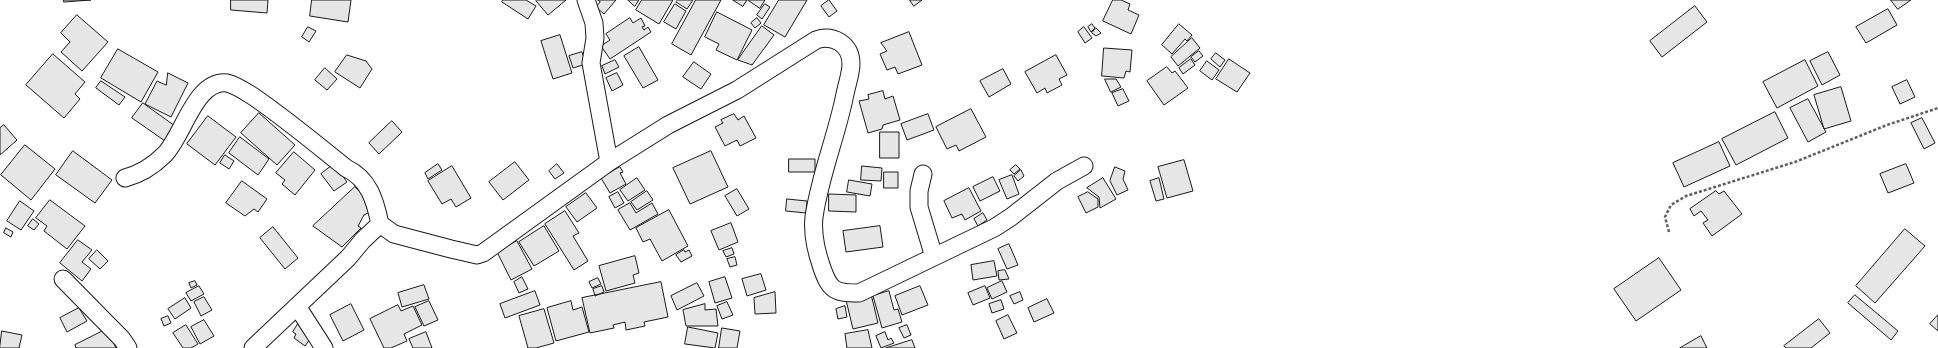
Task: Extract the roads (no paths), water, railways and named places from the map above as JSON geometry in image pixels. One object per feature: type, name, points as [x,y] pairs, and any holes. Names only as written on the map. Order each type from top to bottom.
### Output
[{"type":"street","points":[[586,0],[594,23],[595,38],[590,63],[609,162]]},
{"type":"street","points":[[125,178],[147,169],[164,155],[176,139],[205,90],[219,83],[228,84],[241,90],[275,111],[346,168],[357,174],[369,190],[378,210],[380,224],[394,234],[477,255],[496,245],[609,162],[668,125],[737,90],[816,40],[824,37],[836,39],[844,44],[849,53],[851,64],[840,120],[814,217],[816,251],[826,281],[835,290],[843,293],[859,293],[994,228],[1011,217],[1057,181],[1084,166]]},
{"type":"street","points":[[923,174],[919,191],[919,206],[934,257]]},
{"type":"street","points":[[253,348],[348,258],[363,240],[380,224]]},
{"type":"street","points":[[63,279],[122,339],[128,348]]},
{"type":"street","points":[[297,306],[324,348]]}]
